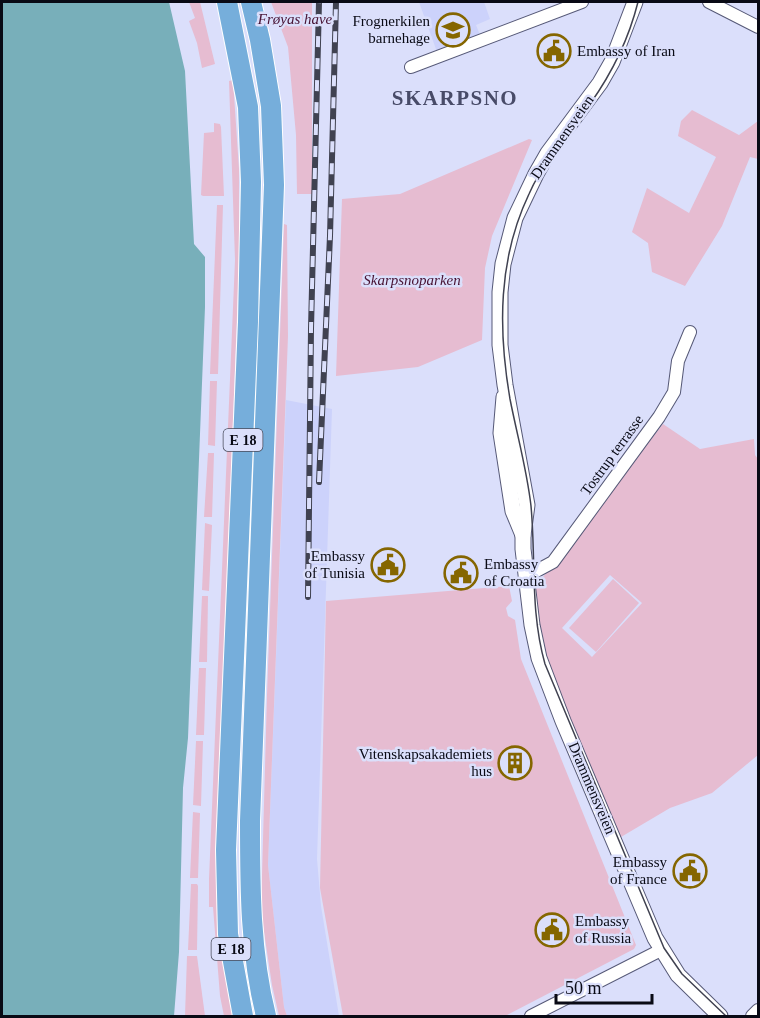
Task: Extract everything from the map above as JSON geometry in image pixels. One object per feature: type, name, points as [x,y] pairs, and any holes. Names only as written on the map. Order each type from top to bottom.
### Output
[{"type":"highway","name":"E 18","points":[[227,2],[248,107],[251,182],[248,322],[226,850],[228,934],[243,1017]]},
{"type":"highway","name":"E 18","points":[[251,2],[271,106],[274,184],[250,821],[250,904],[253,943],[266,1017]]},
{"type":"street","points":[[411,67],[582,2]]},
{"type":"street","name":"Drammensveien","points":[[635,2],[612,62],[585,104],[548,153],[515,218],[503,264],[500,292],[500,345],[505,385],[501,433],[513,512],[523,535],[532,625],[539,658],[563,721],[650,927],[683,981],[720,1017]]},
{"type":"street","points":[[709,2],[759,27]]},
{"type":"street","name":"Tostrup terrasse","points":[[527,576],[553,562],[659,417],[674,392],[678,361],[690,332]]},
{"type":"street","points":[[531,1017],[662,950]]},
{"type":"street","points":[[752,1017],[759,1011]]},
{"type":"shaded area","points":[[2,2],[169,2],[185,71],[194,244],[205,257],[205,307],[188,738],[183,788],[179,952],[174,1016],[2,1016]]},
{"type":"shaded area","name":"Frognerkilen barnehage","points":[[419,2],[484,2],[490,19],[476,25],[480,35],[437,52]]},
{"type":"shaded area","points":[[286,400],[332,409],[317,859],[321,906],[339,1016],[287,1016],[284,1007],[268,865]]},
{"type":"green space","points":[[189,2],[200,2],[215,64],[202,68],[197,43],[189,21],[195,18]]},
{"type":"green space","name":"Frøyas have","points":[[271,2],[312,2],[312,194],[297,194],[296,135],[288,47]]},
{"type":"green space","points":[[233,80],[239,169],[239,261],[216,875],[226,981],[233,1016],[224,1016],[220,996],[213,907],[209,907],[209,879],[235,260],[229,81]]},
{"type":"green space","points":[[692,110],[739,135],[758,121],[758,159],[750,157],[722,226],[685,286],[652,272],[648,243],[632,232],[647,188],[689,213],[716,157],[678,136],[681,121]]},
{"type":"green space","points":[[214,123],[220,124],[221,127],[224,196],[203,196],[201,195],[204,133],[214,132]]},
{"type":"green space","name":"Skarpsnoparken","points":[[529,139],[532,140],[492,236],[485,268],[482,340],[418,367],[336,376],[342,199],[400,194]]},
{"type":"green space","points":[[217,205],[223,205],[218,374],[210,374]]},
{"type":"green space","points":[[284,224],[287,225],[288,336],[268,865],[284,1007],[287,1016],[279,1016],[261,912]]},
{"type":"green space","points":[[210,381],[217,381],[215,446],[208,445]]},
{"type":"green space","points":[[663,424],[700,449],[754,439],[755,455],[758,459],[758,755],[712,793],[670,808],[621,837],[559,699],[538,639],[532,591]],"holes":[[[610,575],[642,603],[592,657],[562,628]]]},
{"type":"green space","points":[[208,453],[214,453],[212,517],[204,517]]},
{"type":"green space","points":[[205,523],[212,525],[209,591],[202,590]]},
{"type":"green space","points":[[613,579],[639,603],[596,652],[569,628]]},
{"type":"green space","points":[[509,586],[512,601],[506,608],[508,616],[515,620],[521,659],[636,945],[634,949],[505,1016],[343,1016],[320,888],[326,601]]},
{"type":"green space","points":[[202,596],[208,596],[207,662],[199,662]]},
{"type":"green space","points":[[199,668],[206,668],[204,735],[196,735]]},
{"type":"green space","points":[[196,741],[203,741],[201,806],[193,805]]},
{"type":"green space","points":[[193,812],[200,813],[198,878],[190,878]]},
{"type":"green space","points":[[191,884],[198,886],[197,950],[188,950]]},
{"type":"green space","points":[[187,956],[197,956],[205,1016],[185,1016]]},
{"type":"tram line","points":[[638,2],[625,42],[606,80],[542,170],[519,219],[511,244],[503,295],[506,373],[531,506],[535,605],[545,664],[664,948],[682,974],[726,1016]]},
{"type":"railway","points":[[308,597],[311,329],[319,2]]},
{"type":"railway","points":[[319,482],[330,236],[336,2]]},
{"type":"place","name":"Frognerkilen barnehage","points":[[453,30]]},
{"type":"place","name":"Embassy of Iran","points":[[554,51]]},
{"type":"place","name":"Embassy of Tunisia","points":[[388,565]]},
{"type":"place","name":"Embassy of Croatia","points":[[461,573]]},
{"type":"place","name":"Vitenskapsakademiets hus","points":[[515,763]]},
{"type":"place","name":"Embassy of France","points":[[690,871]]},
{"type":"place","name":"Embassy of Russia","points":[[552,930]]},
{"type":"district","name":"SKARPSNO","points":[[455,98]]}]
